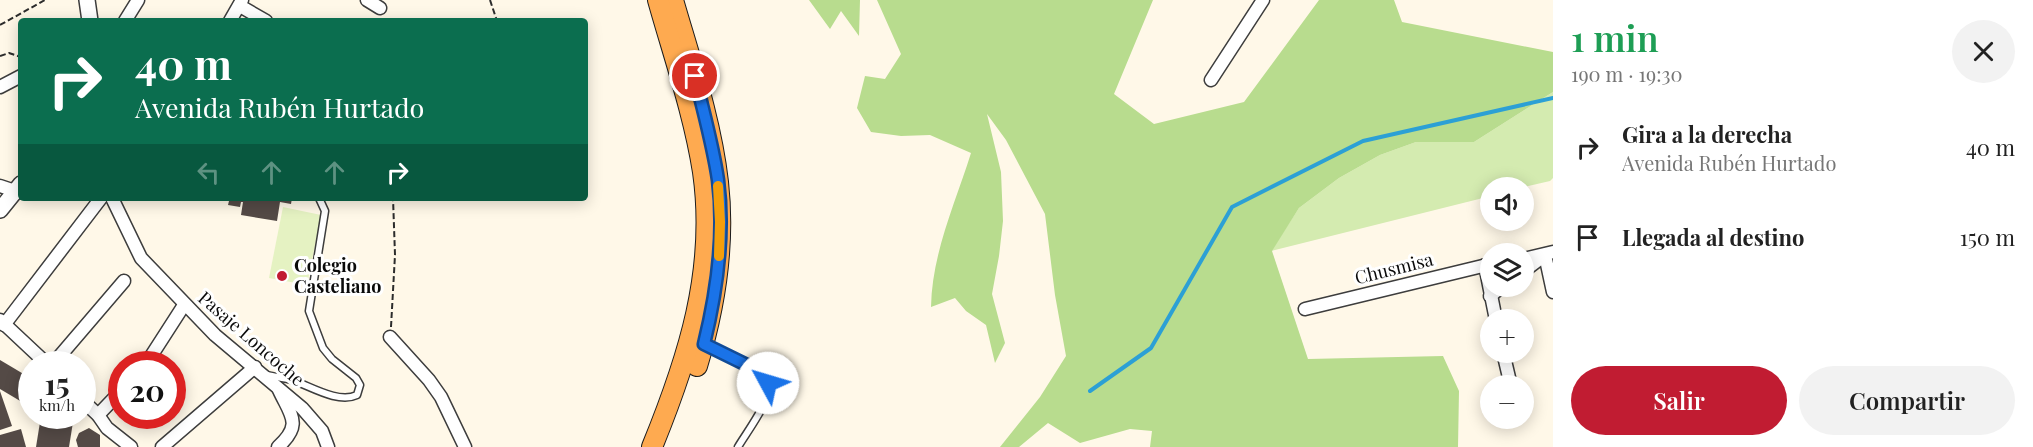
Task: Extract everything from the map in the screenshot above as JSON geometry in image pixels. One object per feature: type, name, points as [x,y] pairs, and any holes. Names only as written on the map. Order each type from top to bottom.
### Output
[{"type":"highway","points":[[652,447],[689,347],[701,292],[706,240],[705,198],[700,156],[685,93],[658,0]]},
{"type":"highway","points":[[665,447],[704,344],[718,261],[720,222],[718,189],[705,118],[673,0]]},
{"type":"street","points":[[87,0],[90,18]]},
{"type":"street","points":[[127,18],[138,0]]},
{"type":"street","points":[[367,0],[380,8]]},
{"type":"street","points":[[1211,80],[1263,0]]},
{"type":"street","points":[[232,18],[241,3],[262,18]]},
{"type":"street","points":[[0,87],[18,77]]},
{"type":"street","points":[[0,186],[18,188]]},
{"type":"street","points":[[0,210],[18,188]]},
{"type":"street","points":[[32,351],[2,322],[99,201]]},
{"type":"street","name":"Pasaje Loncoche","points":[[113,201],[141,258],[215,335],[260,371],[312,418],[322,431],[328,447]]},
{"type":"street","points":[[1534,257],[1549,254]]},
{"type":"street","points":[[1534,264],[1549,254]]},
{"type":"street","points":[[1549,254],[1553,292]]},
{"type":"street","name":"Chusmisa","points":[[1305,309],[1480,267]]},
{"type":"street","points":[[64,351],[124,281]]},
{"type":"street","points":[[154,351],[184,305]]},
{"type":"street","points":[[390,337],[429,380],[441,397],[465,447]]},
{"type":"street","points":[[162,447],[260,371]]},
{"type":"street","points":[[277,386],[294,421],[292,430],[278,447]]},
{"type":"street","points":[[108,405],[98,416],[107,428],[132,447]]},
{"type":"lane","points":[[260,371],[336,396],[350,398],[357,395],[360,390],[356,378],[323,348],[309,311],[325,211],[320,201]]},
{"type":"lane","points":[[704,344],[761,372],[768,383],[769,390],[764,403],[738,447]]},
{"type":"path","points":[[0,25],[45,0]]},
{"type":"path","points":[[490,0],[496,18]]},
{"type":"path","points":[[0,56],[9,53],[18,56]]},
{"type":"path","points":[[390,337],[395,255],[393,201]]},
{"type":"green space","points":[[809,0],[860,0],[859,36],[841,11],[830,29]]},
{"type":"green space","points":[[877,0],[1153,0],[1114,94],[1154,124],[1244,102],[1319,0],[1394,0],[1402,22],[1553,52],[1553,92],[1474,142],[1416,142],[1380,155],[1339,178],[1299,208],[1272,251],[1308,359],[1443,356],[1459,391],[1458,447],[1150,447],[1152,431],[1130,429],[1080,443],[1048,423],[1019,447],[1000,447],[1040,397],[1066,356],[1055,295],[1045,214],[1006,140],[987,114],[1001,172],[1003,221],[992,294],[1005,343],[995,363],[986,325],[966,311],[955,298],[931,307],[935,267],[971,153],[930,135],[901,136],[871,132],[857,108],[865,76],[885,79],[901,54]]},
{"type":"green space","points":[[1553,92],[1553,178],[1550,181],[1534,185],[1534,177],[1480,177],[1480,199],[1271,251],[1299,208],[1339,178],[1380,155],[1416,142],[1474,142]]},
{"type":"green space","points":[[283,207],[321,215],[307,285],[269,278]]},
{"type":"building","points":[[229,201],[292,201],[291,204],[280,202],[277,221],[241,215],[243,202],[240,207],[228,205]]},
{"type":"building","points":[[0,360],[18,371],[18,400],[0,389]]},
{"type":"building","points":[[0,391],[12,426],[0,430]]},
{"type":"building","points":[[21,429],[26,447],[0,447],[0,435]]},
{"type":"building","points":[[39,429],[72,429],[69,447],[36,447]]},
{"type":"building","points":[[91,429],[100,435],[100,447],[78,447],[76,440],[79,433]]},
{"type":"waterway","points":[[1090,391],[1151,348],[1232,207],[1363,141],[1553,98]]},
{"type":"slow traffic","points":[[718,186],[719,256]]},
{"type":"place","name":"Colegio Casteliano","points":[[282,276]]},
{"type":"route","points":[[695,76],[714,157],[720,222],[717,275],[704,344],[761,372],[768,383]]}]
